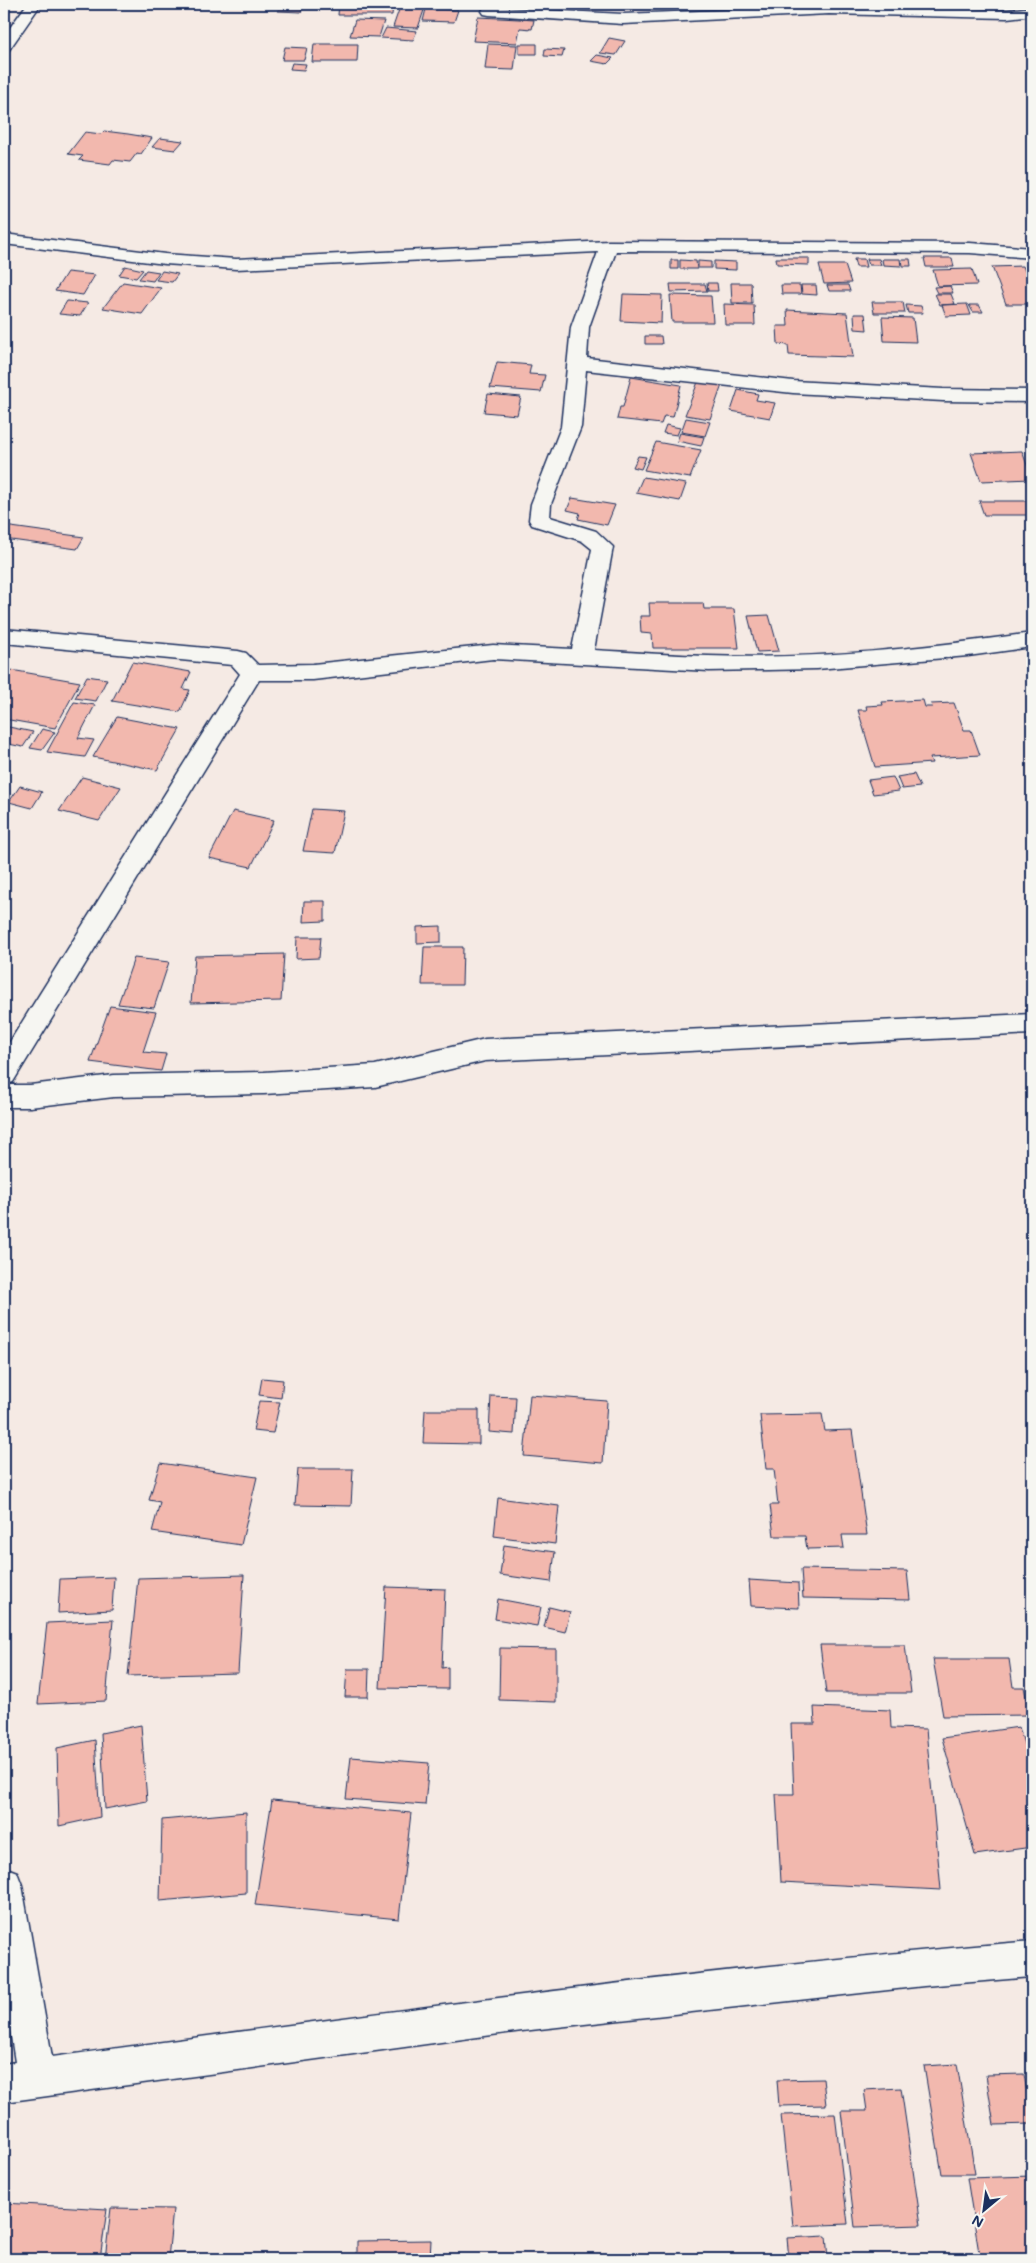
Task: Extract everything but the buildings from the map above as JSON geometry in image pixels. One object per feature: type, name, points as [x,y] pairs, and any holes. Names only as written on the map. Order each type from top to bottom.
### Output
[{"type":"street","points":[[4,47],[34,4]]},
{"type":"street","points":[[489,10],[623,19],[829,10],[1007,14],[1032,11]]},
{"type":"street","points":[[4,240],[165,259],[236,264],[610,246],[970,248],[1032,253]]},
{"type":"street","points":[[582,657],[603,547],[589,536],[539,520],[541,504],[571,427],[580,327],[610,246]]},
{"type":"street","points":[[576,363],[792,387],[943,395],[1032,396]]},
{"type":"street","points":[[4,636],[238,658],[252,673],[313,672],[494,652],[709,664],[817,662],[968,649],[1032,640]]},
{"type":"street","points":[[4,1074],[252,673]]},
{"type":"street","points":[[4,1096],[30,1096],[114,1086],[264,1083],[375,1076],[485,1050],[1032,1024]]},
{"type":"street","points":[[4,1885],[20,2081],[522,2012],[924,1968],[1032,1959]]}]
